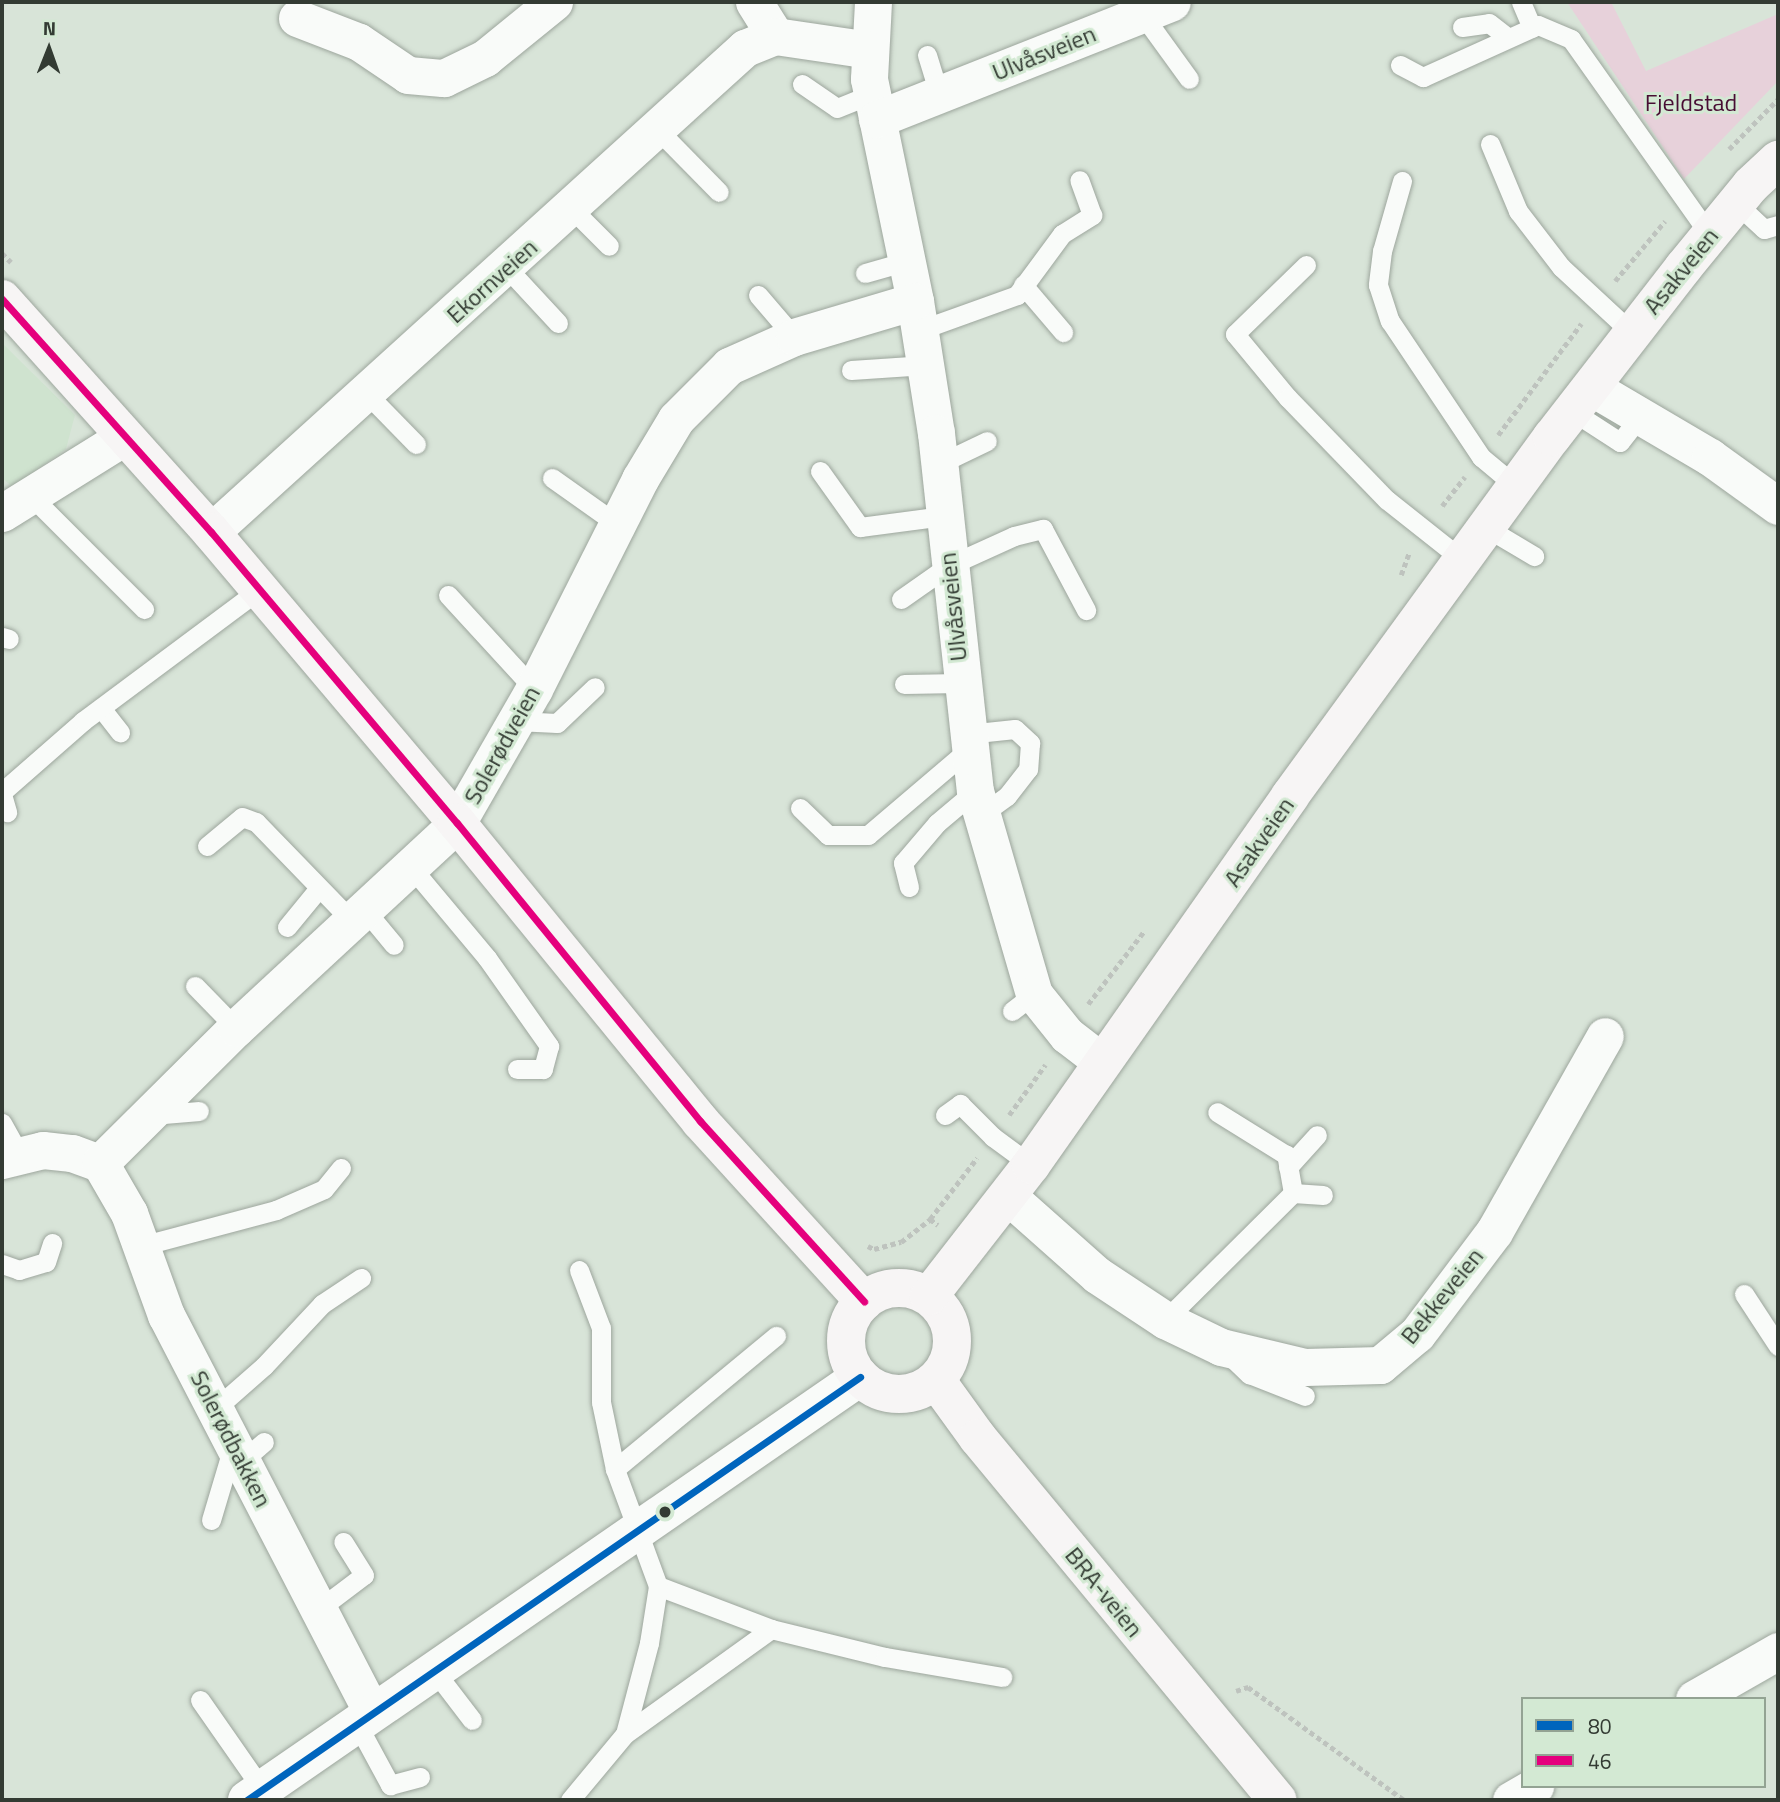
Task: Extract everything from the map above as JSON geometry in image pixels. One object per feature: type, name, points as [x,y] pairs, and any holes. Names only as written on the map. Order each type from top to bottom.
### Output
[{"type":"main road","name":"Asakveien","points":[[929,1296],[1031,1165],[1102,1062],[1581,399],[1736,203],[1778,160]]},
{"type":"main road","points":[[2,299],[211,532],[457,823],[700,1121],[864,1301]]},
{"type":"main road","points":[[896,1288],[929,1296],[951,1327],[953,1346],[936,1380],[918,1391],[898,1394],[877,1389],[860,1377],[849,1359],[846,1338],[851,1318],[864,1301],[896,1288]]},
{"type":"main road","name":"BRA-veien","points":[[936,1380],[978,1438],[1277,1800]]},
{"type":"street","points":[[297,18],[359,42],[408,75],[444,78],[485,58],[554,2]]},
{"type":"street","name":"Ulvåsveien","points":[[873,2],[870,50],[875,107],[920,332],[939,464],[961,683],[978,803],[1023,1003],[1102,1062]]},
{"type":"street","name":"Ulvåsveien","points":[[875,107],[939,94],[1151,7]]},
{"type":"street","name":"Ekornveien","points":[[211,532],[507,268],[745,48],[757,15],[870,50]]},
{"type":"street","name":"Solerødveien","points":[[100,1163],[236,1028],[457,823],[534,689],[617,524],[676,419],[729,366],[793,337],[920,332]]},
{"type":"street","points":[[1581,399],[1640,416],[1710,457],[1778,506]]},
{"type":"street","points":[[16,505],[124,438]]},
{"type":"street","name":"Bekkeveien","points":[[1008,1196],[1097,1275],[1165,1320],[1221,1347],[1305,1367],[1380,1366],[1417,1334],[1494,1232],[1605,1036]]},
{"type":"street","points":[[11,1157],[53,1151],[100,1163]]},
{"type":"street","name":"Solerødbakken","points":[[100,1163],[129,1213],[166,1315],[215,1409],[246,1449],[364,1717]]},
{"type":"street","points":[[265,1793],[364,1717],[860,1377]]},
{"type":"street","points":[[1698,1697],[1778,1651]]},
{"type":"street","points":[[1511,1800],[1532,1788]]},
{"type":"lane","points":[[1521,2],[1531,28]]},
{"type":"lane","points":[[1151,7],[1189,79]]},
{"type":"lane","points":[[1462,27],[1489,23],[1508,38]]},
{"type":"lane","points":[[1400,65],[1423,77],[1538,25],[1571,39],[1710,235]]},
{"type":"lane","points":[[927,55],[939,94]]},
{"type":"lane","points":[[802,84],[837,108],[875,107]]},
{"type":"lane","points":[[657,129],[719,192]]},
{"type":"lane","points":[[1490,144],[1518,211],[1561,267],[1632,333]]},
{"type":"lane","points":[[851,370],[920,332],[1017,295],[1062,233],[1092,215],[1079,180]]},
{"type":"lane","points":[[1402,181],[1382,251],[1378,285],[1390,321],[1481,457],[1517,487]]},
{"type":"lane","points":[[1736,203],[1764,229],[1778,225]]},
{"type":"lane","points":[[572,209],[609,246]]},
{"type":"lane","points":[[865,273],[907,261]]},
{"type":"lane","points":[[1306,265],[1235,334],[1288,398],[1387,499],[1464,561]]},
{"type":"lane","points":[[507,268],[558,323]]},
{"type":"lane","points":[[1023,285],[1063,332]]},
{"type":"lane","points":[[758,295],[793,337]]},
{"type":"lane","points":[[367,394],[416,444]]},
{"type":"lane","points":[[939,464],[987,441]]},
{"type":"lane","points":[[820,471],[860,527],[943,516]]},
{"type":"lane","points":[[552,478],[617,524]]},
{"type":"lane","points":[[16,505],[144,609]]},
{"type":"lane","points":[[901,599],[948,566],[1014,536],[1043,528],[1086,610]]},
{"type":"lane","points":[[1487,528],[1534,556]]},
{"type":"lane","points":[[4,800],[101,708],[260,590]]},
{"type":"lane","points":[[449,594],[534,689]]},
{"type":"lane","points":[[904,684],[961,683]]},
{"type":"lane","points":[[516,721],[556,723],[595,687]]},
{"type":"lane","points":[[101,708],[120,732]]},
{"type":"lane","points":[[800,808],[828,835],[869,835],[968,741],[1015,729],[1030,743],[1028,769],[1007,796],[978,803],[937,823],[903,863],[909,887]]},
{"type":"lane","points":[[207,846],[242,817],[256,822],[319,888],[394,945]]},
{"type":"lane","points":[[411,867],[486,958],[549,1046],[543,1069],[517,1069]]},
{"type":"lane","points":[[287,926],[319,888]]},
{"type":"lane","points":[[195,986],[236,1028]]},
{"type":"lane","points":[[945,1115],[960,1104],[993,1137],[1031,1165]]},
{"type":"lane","points":[[147,1116],[199,1111]]},
{"type":"lane","points":[[1217,1112],[1286,1155],[1293,1193]]},
{"type":"lane","points":[[2,1123],[11,1157]]},
{"type":"lane","points":[[1289,1167],[1317,1135]]},
{"type":"lane","points":[[141,1246],[276,1210],[324,1189],[341,1168]]},
{"type":"lane","points":[[1165,1320],[1293,1193],[1323,1195]]},
{"type":"lane","points":[[2,1264],[19,1270],[46,1262],[52,1243]]},
{"type":"lane","points":[[579,1270],[601,1328],[601,1402],[615,1469],[658,1586],[649,1643],[625,1734]]},
{"type":"lane","points":[[215,1409],[264,1366],[322,1304],[361,1278]]},
{"type":"lane","points":[[1744,1294],[1778,1346]]},
{"type":"lane","points":[[615,1469],[776,1336]]},
{"type":"lane","points":[[1221,1347],[1249,1374],[1305,1396]]},
{"type":"lane","points":[[211,1520],[246,1449]]},
{"type":"lane","points":[[318,1609],[363,1575],[342,1542]]},
{"type":"lane","points":[[658,1586],[771,1629],[885,1657],[1002,1677]]},
{"type":"lane","points":[[570,1800],[625,1734],[771,1629]]},
{"type":"lane","points":[[433,1669],[472,1720]]},
{"type":"lane","points":[[200,1700],[265,1793]]},
{"type":"lane","points":[[364,1717],[390,1785],[420,1777]]},
{"type":"path","points":[[1232,1693],[1248,1687],[1404,1800]]},
{"type":"shaded area","points":[[2,343],[75,415],[66,449],[13,487],[2,478]]},
{"type":"green space","name":"Fjeldstad","points":[[1567,2],[1611,2],[1646,71],[1778,14],[1778,81],[1684,179]]},
{"type":"transit line","name":"46","points":[[2,299],[211,532],[457,823],[700,1121],[864,1301]]},
{"type":"transit line","name":"80","points":[[247,1800],[860,1377]]}]
